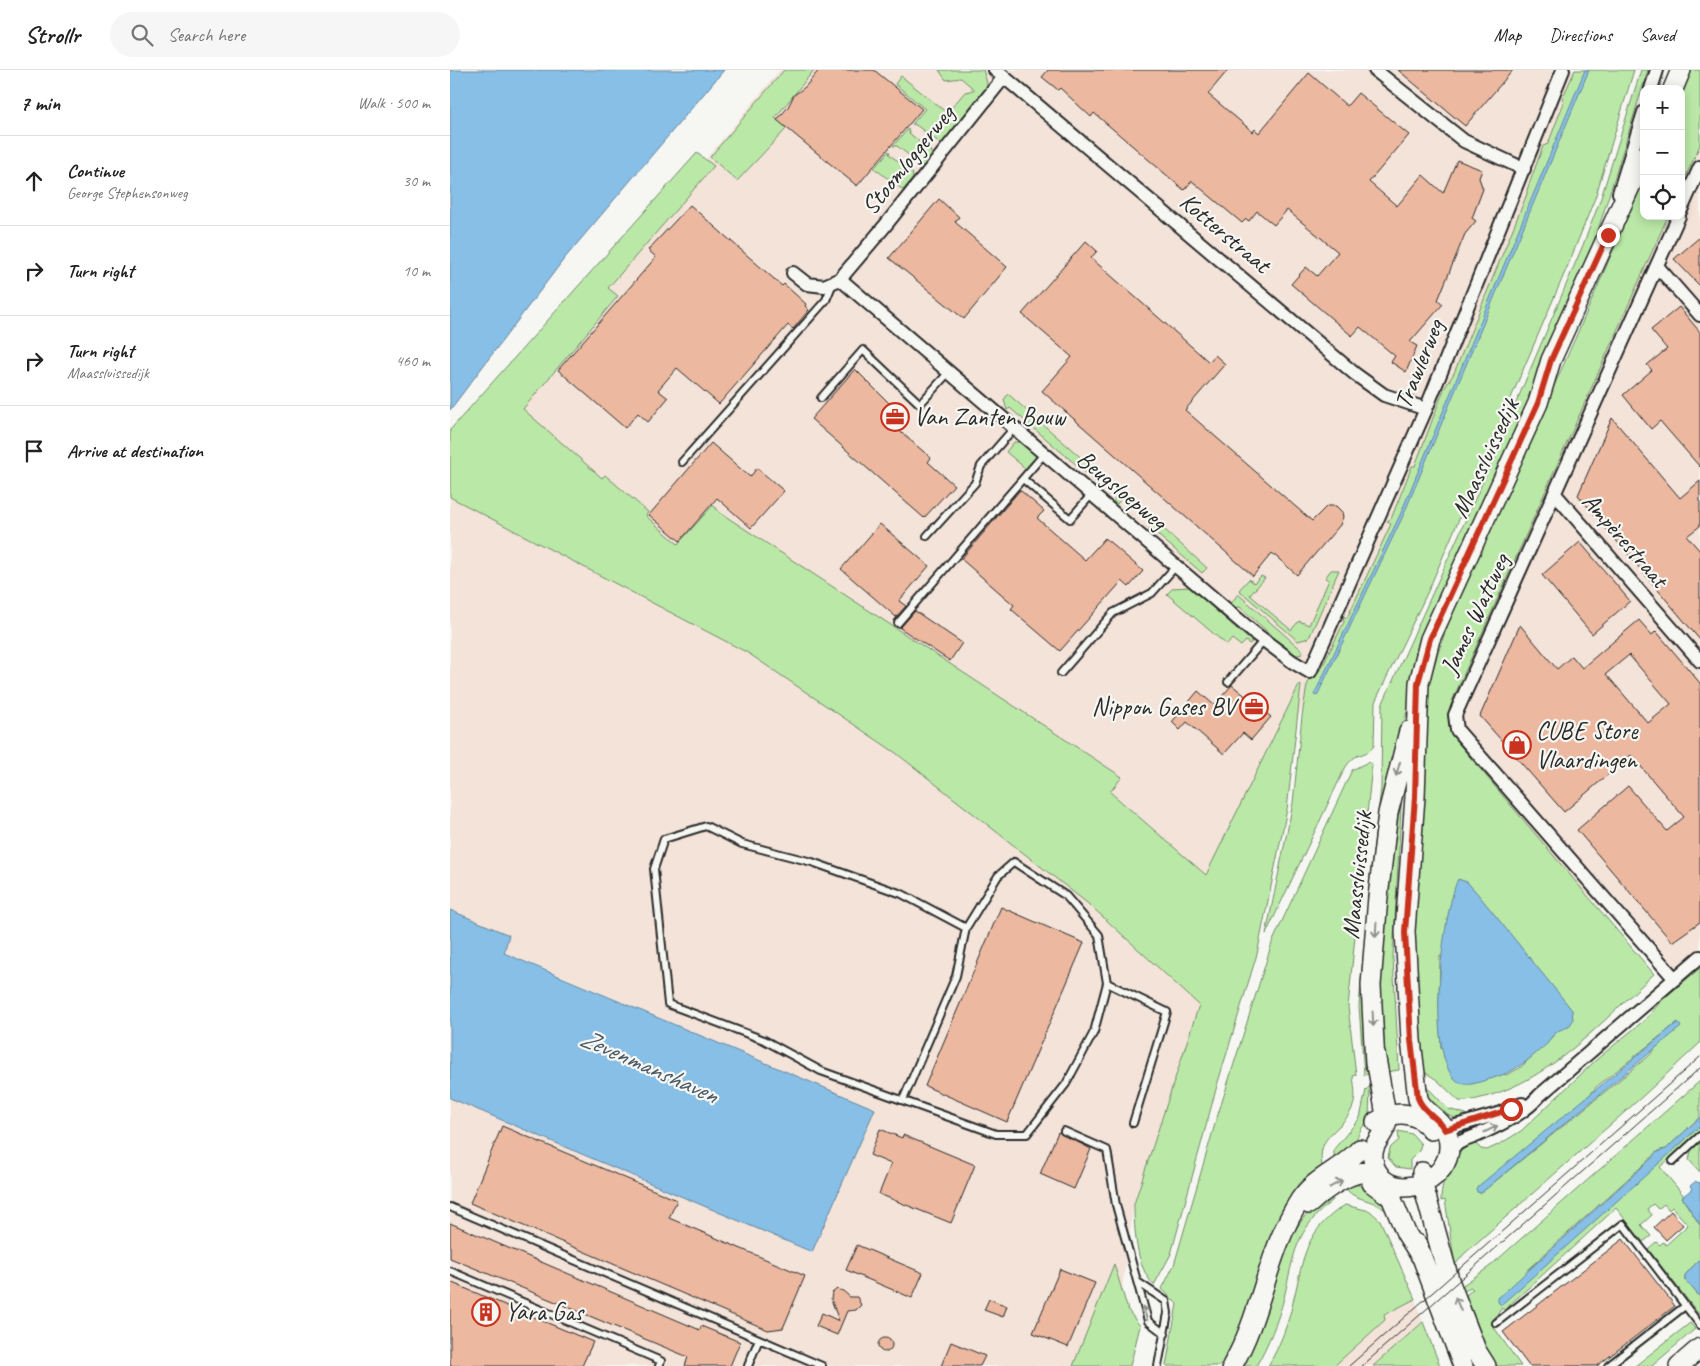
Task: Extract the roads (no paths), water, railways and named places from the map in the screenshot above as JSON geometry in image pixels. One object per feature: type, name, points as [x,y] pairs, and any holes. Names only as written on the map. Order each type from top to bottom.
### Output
[{"type":"street","points":[[1375,70],[1464,141],[1524,169]]},
{"type":"street","points":[[1652,85],[1657,70]]},
{"type":"street","points":[[1675,85],[1681,70]]},
{"type":"street","name":"Trawlerweg","points":[[1310,672],[1426,409],[1524,169],[1561,72]]},
{"type":"street","name":"Stoomloggerweg","points":[[837,280],[884,227],[999,74]]},
{"type":"street","name":"Kotterstraat","points":[[999,74],[1355,374],[1384,395],[1426,409]]},
{"type":"street","name":"Maassluissedijk","points":[[1608,235],[1640,126]]},
{"type":"street","name":"Maassluissedijk","points":[[1420,1113],[1409,1105],[1403,1068],[1411,1040],[1405,932],[1415,797],[1418,683],[1430,639],[1538,403],[1551,360],[1640,165]]},
{"type":"street","points":[[1685,201],[1700,167]]},
{"type":"street","name":"James Wattweg","points":[[1675,978],[1457,730],[1456,724],[1458,705],[1677,220]]},
{"type":"street","points":[[1657,266],[1700,315]]},
{"type":"street","points":[[793,273],[807,284],[824,286],[837,280]]},
{"type":"street","name":"Beugsloepweg","points":[[837,280],[949,372],[1264,640],[1310,672]]},
{"type":"street","name":"Ampèrestraat","points":[[1555,494],[1700,661]]},
{"type":"street","name":"Maassluissedijk","points":[[1381,1120],[1371,984],[1381,869],[1391,796],[1416,705]]},
{"type":"street","points":[[1448,1151],[1457,1143],[1495,1127],[1530,1107],[1540,1095],[1700,957]]},
{"type":"street","points":[[1438,1129],[1498,1114],[1540,1095]]},
{"type":"street","points":[[1372,1173],[1360,1161],[1360,1149],[1364,1138],[1381,1120],[1403,1114],[1420,1113],[1424,1121],[1438,1129],[1448,1151],[1446,1163],[1429,1180],[1393,1190]]},
{"type":"street","points":[[1381,1120],[1387,1126],[1377,1139],[1373,1149],[1372,1183],[1393,1190],[1403,1196],[1420,1255],[1463,1366]]},
{"type":"street","points":[[1438,1129],[1435,1139],[1436,1150],[1432,1160],[1421,1172],[1429,1180],[1440,1243],[1450,1283],[1476,1350],[1486,1366]]},
{"type":"street","points":[[1232,1366],[1242,1349],[1274,1249],[1306,1192],[1322,1176],[1350,1159],[1360,1149]]},
{"type":"street","points":[[1286,1226],[1329,1188],[1372,1173]]},
{"type":"street","points":[[1679,1366],[1700,1348]]},
{"type":"lane","points":[[682,462],[826,300],[837,280]]},
{"type":"lane","points":[[821,398],[863,350],[920,404],[949,372]]},
{"type":"lane","points":[[928,536],[975,483],[981,466],[1014,428]]},
{"type":"lane","points":[[898,623],[1045,454]]},
{"type":"lane","points":[[1022,479],[1070,519],[1092,494]]},
{"type":"lane","points":[[1061,673],[1113,613],[1152,593],[1176,566]]},
{"type":"lane","points":[[1228,682],[1264,640]]},
{"type":"lane","points":[[903,1100],[956,976],[966,928],[998,876],[1014,862],[1066,896],[1099,934],[1107,983],[1094,1032],[1066,1084],[1027,1134],[996,1134],[821,1071],[764,1040],[668,1004],[654,869],[664,839],[706,826],[742,844],[812,862],[902,894],[966,928]]},
{"type":"lane","points":[[1107,983],[1167,1012],[1132,1123]]},
{"type":"lane","points":[[1064,1131],[1106,1150],[1116,1205],[1148,1321],[1165,1334]]},
{"type":"lane","points":[[1673,1160],[1700,1136]]},
{"type":"lane","points":[[450,1207],[822,1366]]},
{"type":"lane","points":[[1496,1323],[1623,1224],[1700,1325]]},
{"type":"lane","points":[[450,1271],[661,1361],[659,1366]]},
{"type":"lane","points":[[1139,1283],[1166,1301],[1168,1313],[1158,1366]]},
{"type":"lane","points":[[1608,1366],[1685,1306]]},
{"type":"lane","points":[[748,1366],[759,1339]]},
{"type":"water","points":[[450,70],[724,70],[564,259],[450,410]]},
{"type":"water","points":[[1585,70],[1589,70],[1403,516],[1317,696],[1314,695],[1400,515]]},
{"type":"water","points":[[1458,879],[1467,882],[1477,893],[1572,1010],[1573,1020],[1569,1027],[1556,1032],[1548,1043],[1518,1067],[1503,1075],[1470,1084],[1461,1083],[1449,1071],[1442,1049],[1439,1020],[1442,953],[1452,896]]},
{"type":"water","name":"Zevenmanshaven","points":[[450,910],[509,935],[504,953],[875,1109],[812,1252],[450,1098]]},
{"type":"water","points":[[1678,1022],[1681,1027],[1481,1193],[1477,1192],[1476,1188]]},
{"type":"water","points":[[1700,1117],[1700,1126],[1675,1149],[1501,1305],[1498,1302],[1498,1298],[1652,1158],[1655,1153],[1666,1149]]},
{"type":"water","points":[[1696,1181],[1700,1182],[1700,1225],[1682,1197],[1692,1189],[1690,1186]]},
{"type":"water","points":[[1700,1259],[1700,1297],[1685,1280],[1685,1275]]},
{"type":"tram line","points":[[1349,1366],[1700,1057]]},
{"type":"tram line","points":[[1362,1366],[1700,1068]]},
{"type":"place","name":"Van Zanten Bouw","points":[[895,417]]},
{"type":"place","name":"Nippon Gases BV","points":[[1254,707]]},
{"type":"place","name":"CUBE Store Vlaardingen","points":[[1517,745]]},
{"type":"place","name":"Yara Gas","points":[[486,1312]]}]
